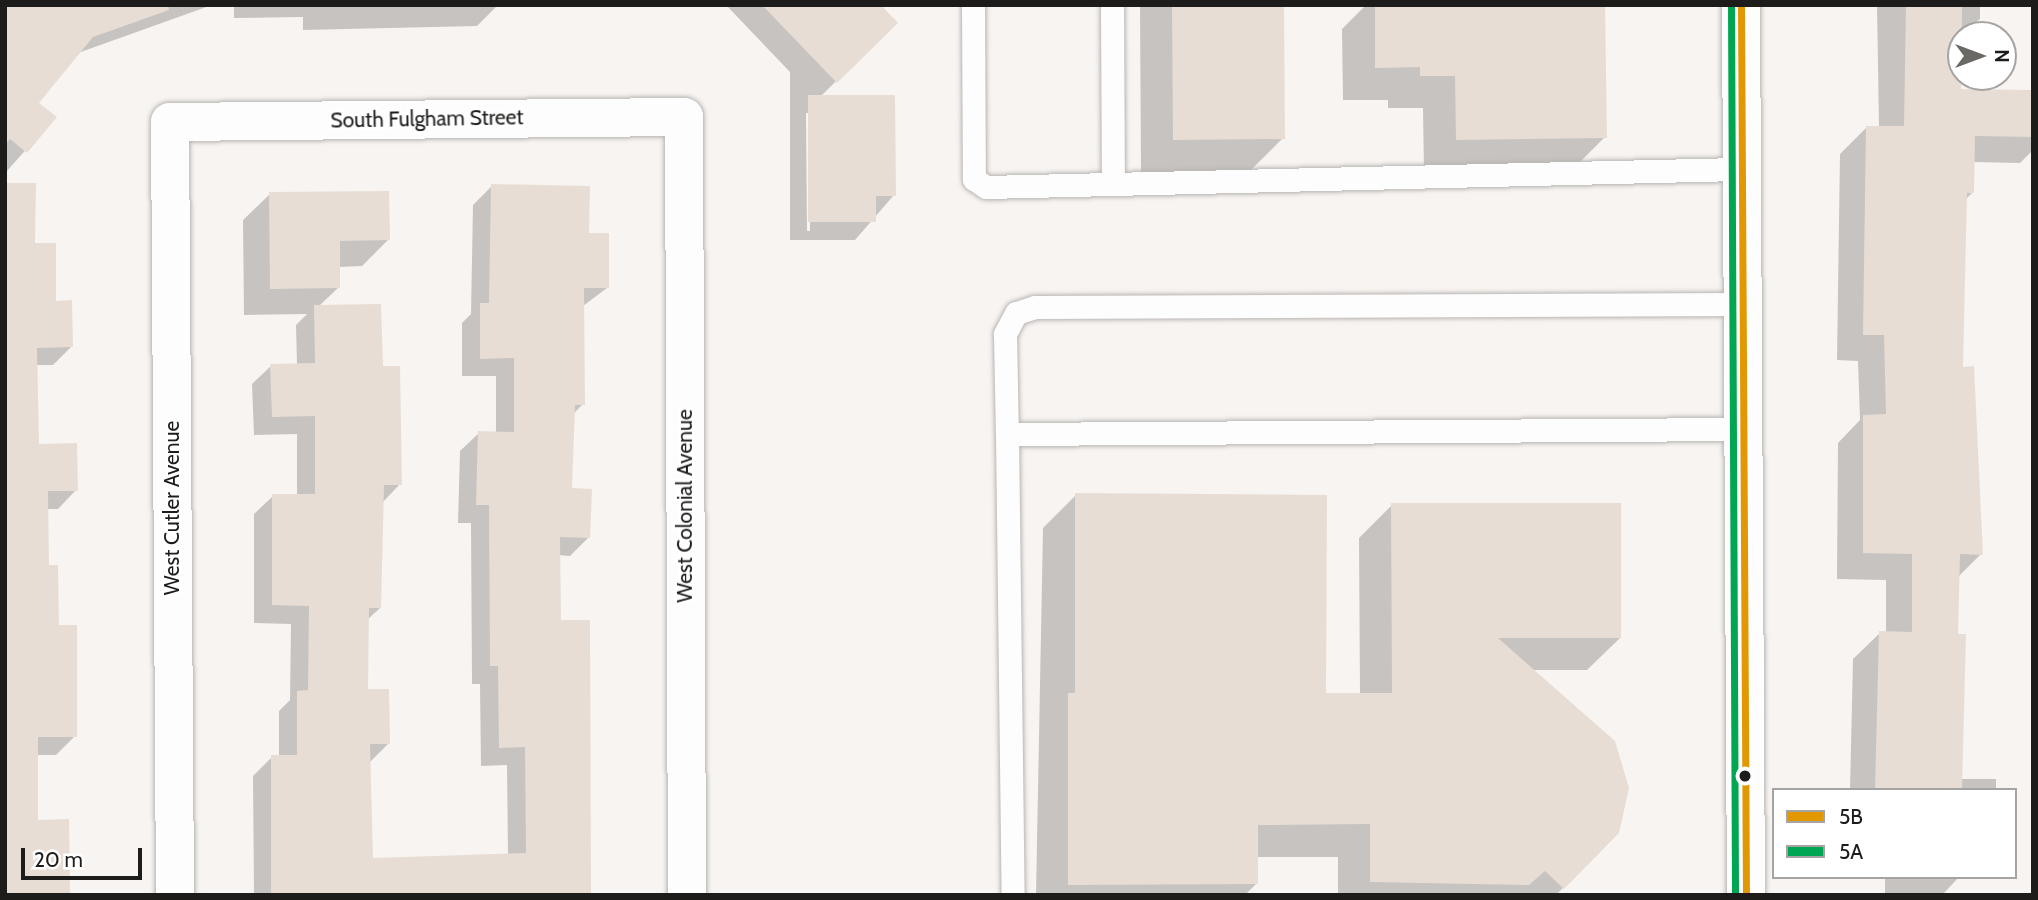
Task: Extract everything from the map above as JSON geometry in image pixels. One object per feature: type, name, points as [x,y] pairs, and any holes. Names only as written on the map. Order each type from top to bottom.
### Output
[{"type":"street","points":[[1741,5],[1746,895]]},
{"type":"street","name":"South Fulgham Street","points":[[170,122],[684,117]]},
{"type":"street","name":"West Colonial Avenue","points":[[684,117],[687,895]]},
{"type":"street","name":"West Cutler Avenue","points":[[170,122],[175,895]]},
{"type":"lane","points":[[973,5],[974,180],[986,187],[1741,169]]},
{"type":"lane","points":[[1112,5],[1113,184]]},
{"type":"lane","points":[[1013,895],[1005,334],[1016,313],[1035,307],[1742,304]]},
{"type":"lane","points":[[1007,434],[1742,429]]},
{"type":"building","points":[[5,5],[168,5],[169,10],[93,37],[39,103],[57,117],[27,153],[10,139],[5,145]]},
{"type":"building","points":[[762,5],[881,5],[898,23],[837,83]]},
{"type":"building","points":[[1172,5],[1284,5],[1285,139],[1173,140]]},
{"type":"building","points":[[1375,5],[1605,5],[1607,138],[1456,140],[1455,76],[1420,76],[1420,67],[1375,68]]},
{"type":"building","points":[[1906,5],[1962,5],[1962,21],[1947,21],[1947,91],[2033,90],[2033,137],[1975,136],[1974,193],[1967,193],[1963,367],[1974,366],[1983,555],[1960,554],[1958,634],[1966,634],[1962,788],[1875,788],[1879,631],[1912,632],[1912,554],[1863,553],[1863,415],[1886,414],[1884,335],[1863,335],[1866,126],[1904,126]]},
{"type":"building","points":[[808,95],[895,95],[896,196],[876,196],[876,222],[808,222]]},
{"type":"building","points":[[5,183],[36,183],[35,243],[56,243],[56,301],[72,300],[73,347],[37,348],[39,444],[77,443],[78,491],[48,491],[49,565],[58,565],[59,625],[77,625],[77,737],[38,737],[38,820],[69,819],[70,895],[5,895]]},
{"type":"building","points":[[491,184],[590,186],[589,233],[609,233],[609,288],[584,288],[585,405],[575,405],[572,488],[592,489],[590,538],[560,537],[561,620],[590,620],[591,895],[271,895],[271,755],[297,755],[297,691],[308,690],[309,606],[272,605],[272,494],[315,494],[315,416],[272,417],[270,364],[315,363],[314,305],[381,304],[383,366],[400,366],[402,485],[384,485],[381,608],[369,608],[368,689],[389,689],[390,744],[370,744],[373,858],[526,853],[525,747],[499,748],[498,666],[490,666],[489,505],[476,505],[478,431],[514,432],[514,358],[480,359],[480,303],[489,303]]},
{"type":"building","points":[[389,191],[390,240],[340,241],[340,288],[270,289],[269,192]]},
{"type":"building","points":[[1075,493],[1327,495],[1326,693],[1392,693],[1391,503],[1621,503],[1621,638],[1498,638],[1615,741],[1629,788],[1619,833],[1564,889],[1545,871],[1529,885],[1370,882],[1370,824],[1258,825],[1258,884],[1068,885],[1068,693],[1075,693]]},
{"type":"transit line","name":"5A","points":[[1731,5],[1735,895]]},
{"type":"transit line","name":"5B","points":[[1741,5],[1746,895]]}]
